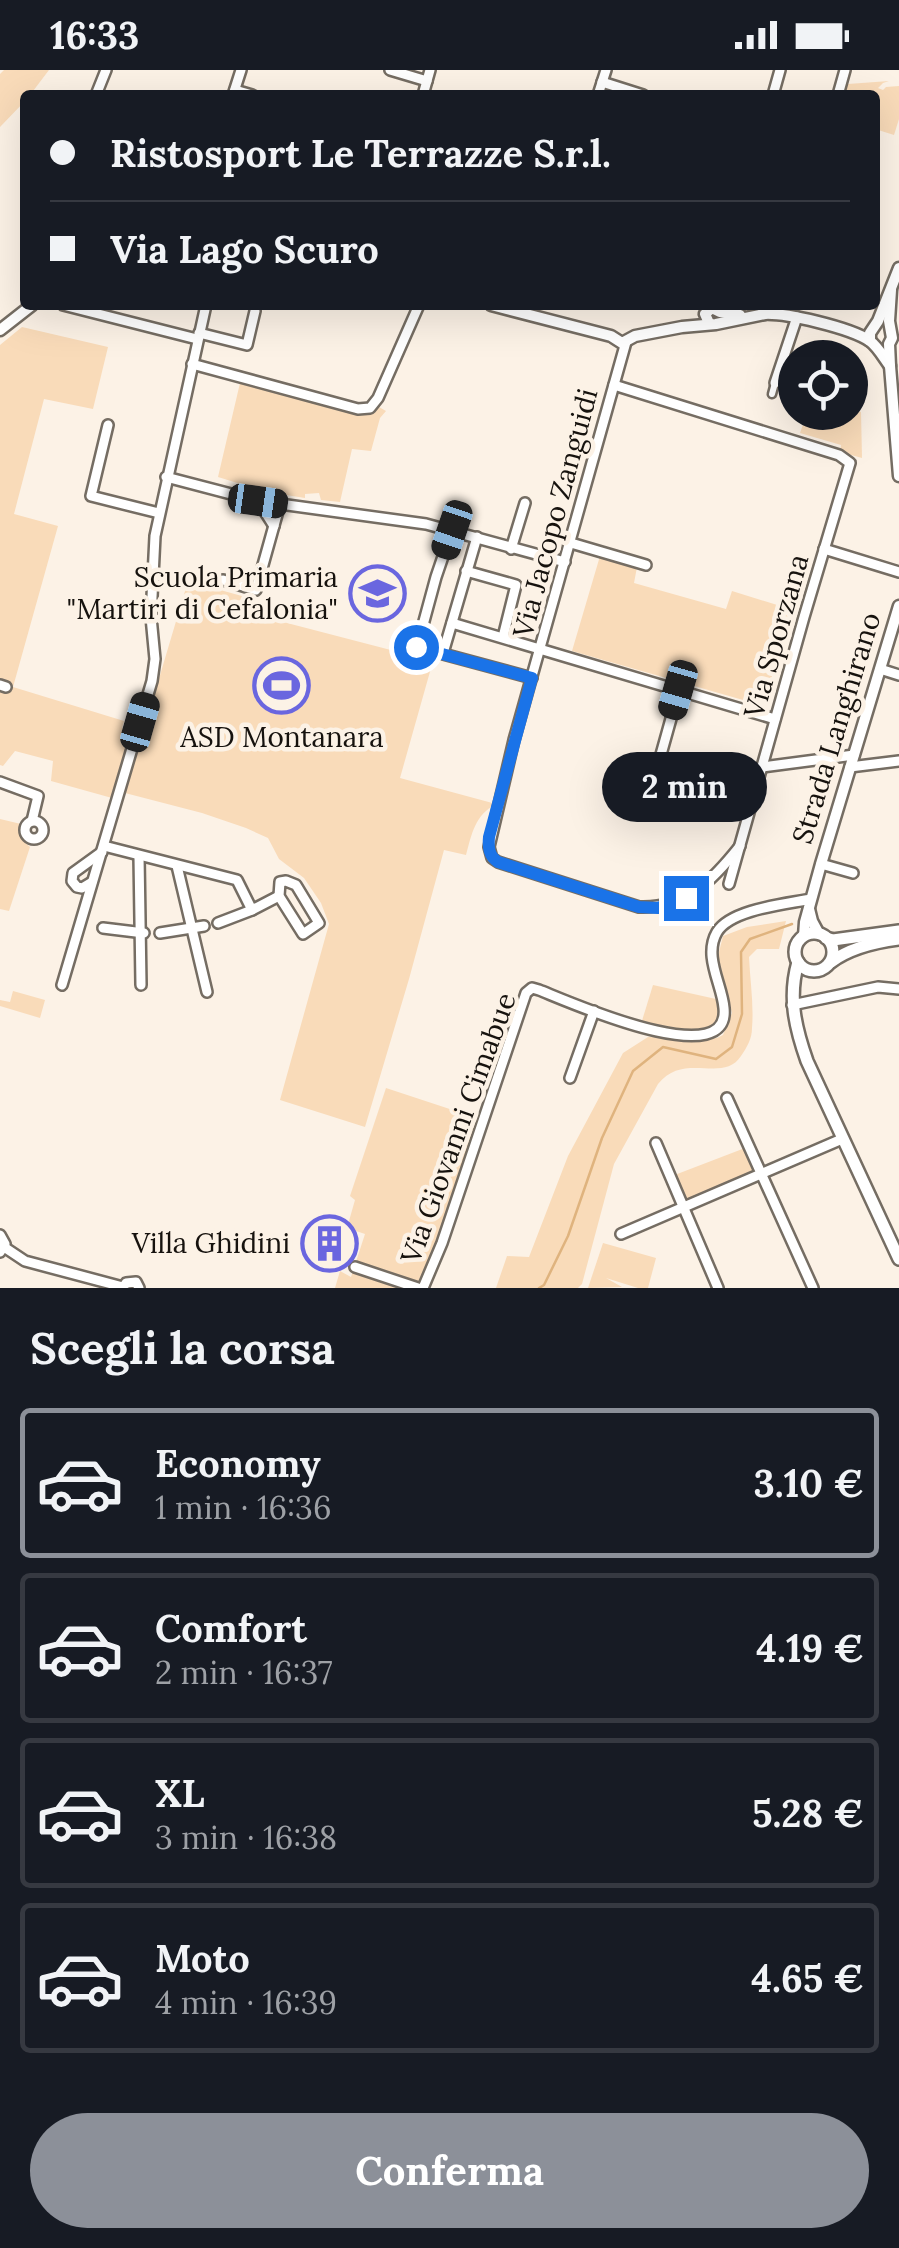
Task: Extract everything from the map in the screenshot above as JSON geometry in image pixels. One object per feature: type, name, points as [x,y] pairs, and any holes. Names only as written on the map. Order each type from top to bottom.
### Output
[{"type":"main road","points":[[804,936],[833,940],[899,931]]},
{"type":"main road","name":"Strada Langhirano","points":[[804,936],[796,945],[798,962],[793,978],[797,1033],[899,1258]]},
{"type":"main road","points":[[798,962],[811,971],[824,968],[833,951],[823,936]]},
{"type":"main road","points":[[792,1003],[810,975],[836,958],[868,945],[899,939]]},
{"type":"street","points":[[390,70],[427,81]]},
{"type":"street","points":[[424,90],[430,70]]},
{"type":"street","points":[[600,90],[606,70]]},
{"type":"street","points":[[602,82],[627,90]]},
{"type":"street","points":[[898,274],[880,340],[895,384],[899,476]]},
{"type":"street","points":[[532,310],[622,338],[699,327],[713,313],[797,317],[880,340],[892,338],[891,290]]},
{"type":"street","points":[[0,330],[26,310]]},
{"type":"street","points":[[85,310],[247,344],[255,311]]},
{"type":"street","points":[[62,985],[86,923],[94,880],[152,682],[156,659],[151,589],[159,513],[205,310]]},
{"type":"street","points":[[192,364],[358,409],[370,408],[417,310]]},
{"type":"street","points":[[773,388],[797,317]]},
{"type":"street","name":"Via Jacopo Zanguidi","points":[[622,338],[622,355],[488,848],[498,862],[639,907],[658,908],[686,898],[740,846]]},
{"type":"street","name":"Via Sporzana","points":[[614,385],[848,460],[850,468],[729,884]]},
{"type":"street","points":[[108,425],[90,496],[159,513]]},
{"type":"street","points":[[166,477],[258,501],[426,524],[565,562]]},
{"type":"street","points":[[258,501],[274,526]]},
{"type":"street","points":[[511,548],[525,502]]},
{"type":"street","points":[[223,580],[256,590],[280,504]]},
{"type":"street","points":[[452,530],[416,647],[532,678]]},
{"type":"street","points":[[443,653],[477,537]]},
{"type":"street","points":[[571,543],[646,565]]},
{"type":"street","points":[[824,550],[899,572]]},
{"type":"street","points":[[466,571],[516,585],[503,638]]},
{"type":"street","name":"Strada Langhirano","points":[[804,936],[821,864],[899,606]]},
{"type":"street","points":[[452,624],[775,719]]},
{"type":"street","points":[[880,669],[899,675]]},
{"type":"street","points":[[653,780],[678,690]]},
{"type":"street","points":[[762,767],[899,761]]},
{"type":"street","points":[[0,782],[38,796],[32,821]]},
{"type":"street","points":[[94,880],[82,888],[73,884],[72,876],[103,849],[237,880],[252,910]]},
{"type":"street","points":[[139,856],[144,933],[141,985]]},
{"type":"street","name":"Strada Langhirano","points":[[821,864],[853,873]]},
{"type":"street","points":[[177,866],[206,986]]},
{"type":"street","points":[[286,880],[296,886],[319,923],[303,934],[280,896],[280,882],[286,880]]},
{"type":"street","points":[[218,923],[280,896]]},
{"type":"street","points":[[810,904],[812,922],[823,936]]},
{"type":"street","name":"Via Giovanni Cimabue","points":[[355,1267],[421,1288],[442,1243],[526,993],[532,988],[644,1028],[675,1035],[706,1035],[716,1030],[725,1011],[712,964],[717,932],[744,914],[810,904]]},
{"type":"street","points":[[160,933],[204,926]]},
{"type":"street","points":[[103,928],[144,933]]},
{"type":"street","points":[[792,1003],[878,987],[899,989]]},
{"type":"street","points":[[570,1078],[594,1012]]},
{"type":"street","points":[[727,1098],[813,1288]]},
{"type":"street","points":[[622,1234],[842,1138]]},
{"type":"street","points":[[656,1143],[718,1288]]},
{"type":"street","points":[[0,1235],[4,1241],[2,1250],[25,1261],[124,1288],[126,1282],[133,1280],[139,1288]]},
{"type":"shaded area","points":[[4,70],[49,70],[34,90],[20,90],[20,106],[0,127],[0,74]]},
{"type":"shaded area","points":[[889,81],[878,88],[883,90],[899,86],[899,119],[894,135],[880,131],[880,90],[846,90],[848,84]]},
{"type":"shaded area","points":[[22,327],[108,347],[93,409],[44,399],[14,514],[58,526],[13,687],[124,721],[122,728],[131,730],[112,798],[51,781],[53,761],[15,751],[0,765],[0,345]]},
{"type":"shaded area","points":[[240,383],[358,414],[366,415],[379,407],[386,411],[380,418],[371,451],[352,449],[340,502],[321,500],[319,493],[305,494],[305,498],[267,492],[218,477]]},
{"type":"shaded area","points":[[861,430],[862,458],[840,452],[841,445],[800,433]]},
{"type":"shaded area","points":[[600,556],[637,567],[634,583],[726,609],[732,591],[790,609],[764,706],[572,651]]},
{"type":"shaded area","points":[[188,581],[249,598],[247,607],[263,619],[433,661],[400,778],[496,804],[479,819],[466,855],[444,850],[365,1127],[280,1100],[329,924],[304,878],[279,859],[268,838],[202,813],[125,793]]},
{"type":"shaded area","points":[[0,819],[21,824],[22,837],[30,847],[9,911],[0,909]]},
{"type":"shaded area","points":[[786,921],[779,949],[757,949],[749,957],[752,1032],[741,1056],[724,1068],[679,1070],[658,1084],[614,1164],[582,1284],[578,1288],[496,1288],[507,1256],[529,1257],[568,1156],[623,1053],[648,1037],[723,1035],[732,1013],[718,956],[723,936],[747,927]]},
{"type":"shaded area","points":[[653,985],[716,999],[721,1010],[718,1022],[703,1030],[641,1024]]},
{"type":"shaded area","points":[[13,991],[45,1000],[40,1018],[0,1006],[0,1000],[10,1002]]},
{"type":"shaded area","points":[[386,1088],[480,1119],[421,1288],[335,1288],[340,1271],[351,1277],[365,1234],[347,1228],[355,1200],[350,1196]]},
{"type":"shaded area","points":[[745,1148],[755,1173],[683,1203],[672,1176]]},
{"type":"shaded area","points":[[603,1243],[656,1258],[648,1288],[606,1278],[622,1287],[588,1288]]},
{"type":"waterway","points":[[539,1288],[568,1236],[602,1138],[633,1071],[663,1047],[716,1059],[732,1047],[742,1014],[741,952],[750,939],[792,924]]},
{"type":"place","name":"Scuola Primaria \"Martiri di Cefalonia\"","points":[[377,593]]},
{"type":"place","name":"ASD Montanara","points":[[282,686]]},
{"type":"place","name":"Villa Ghidini","points":[[329,1243]]},
{"type":"route","points":[[416,647],[532,678],[489,837],[492,858],[639,907],[658,908],[686,898]]}]
